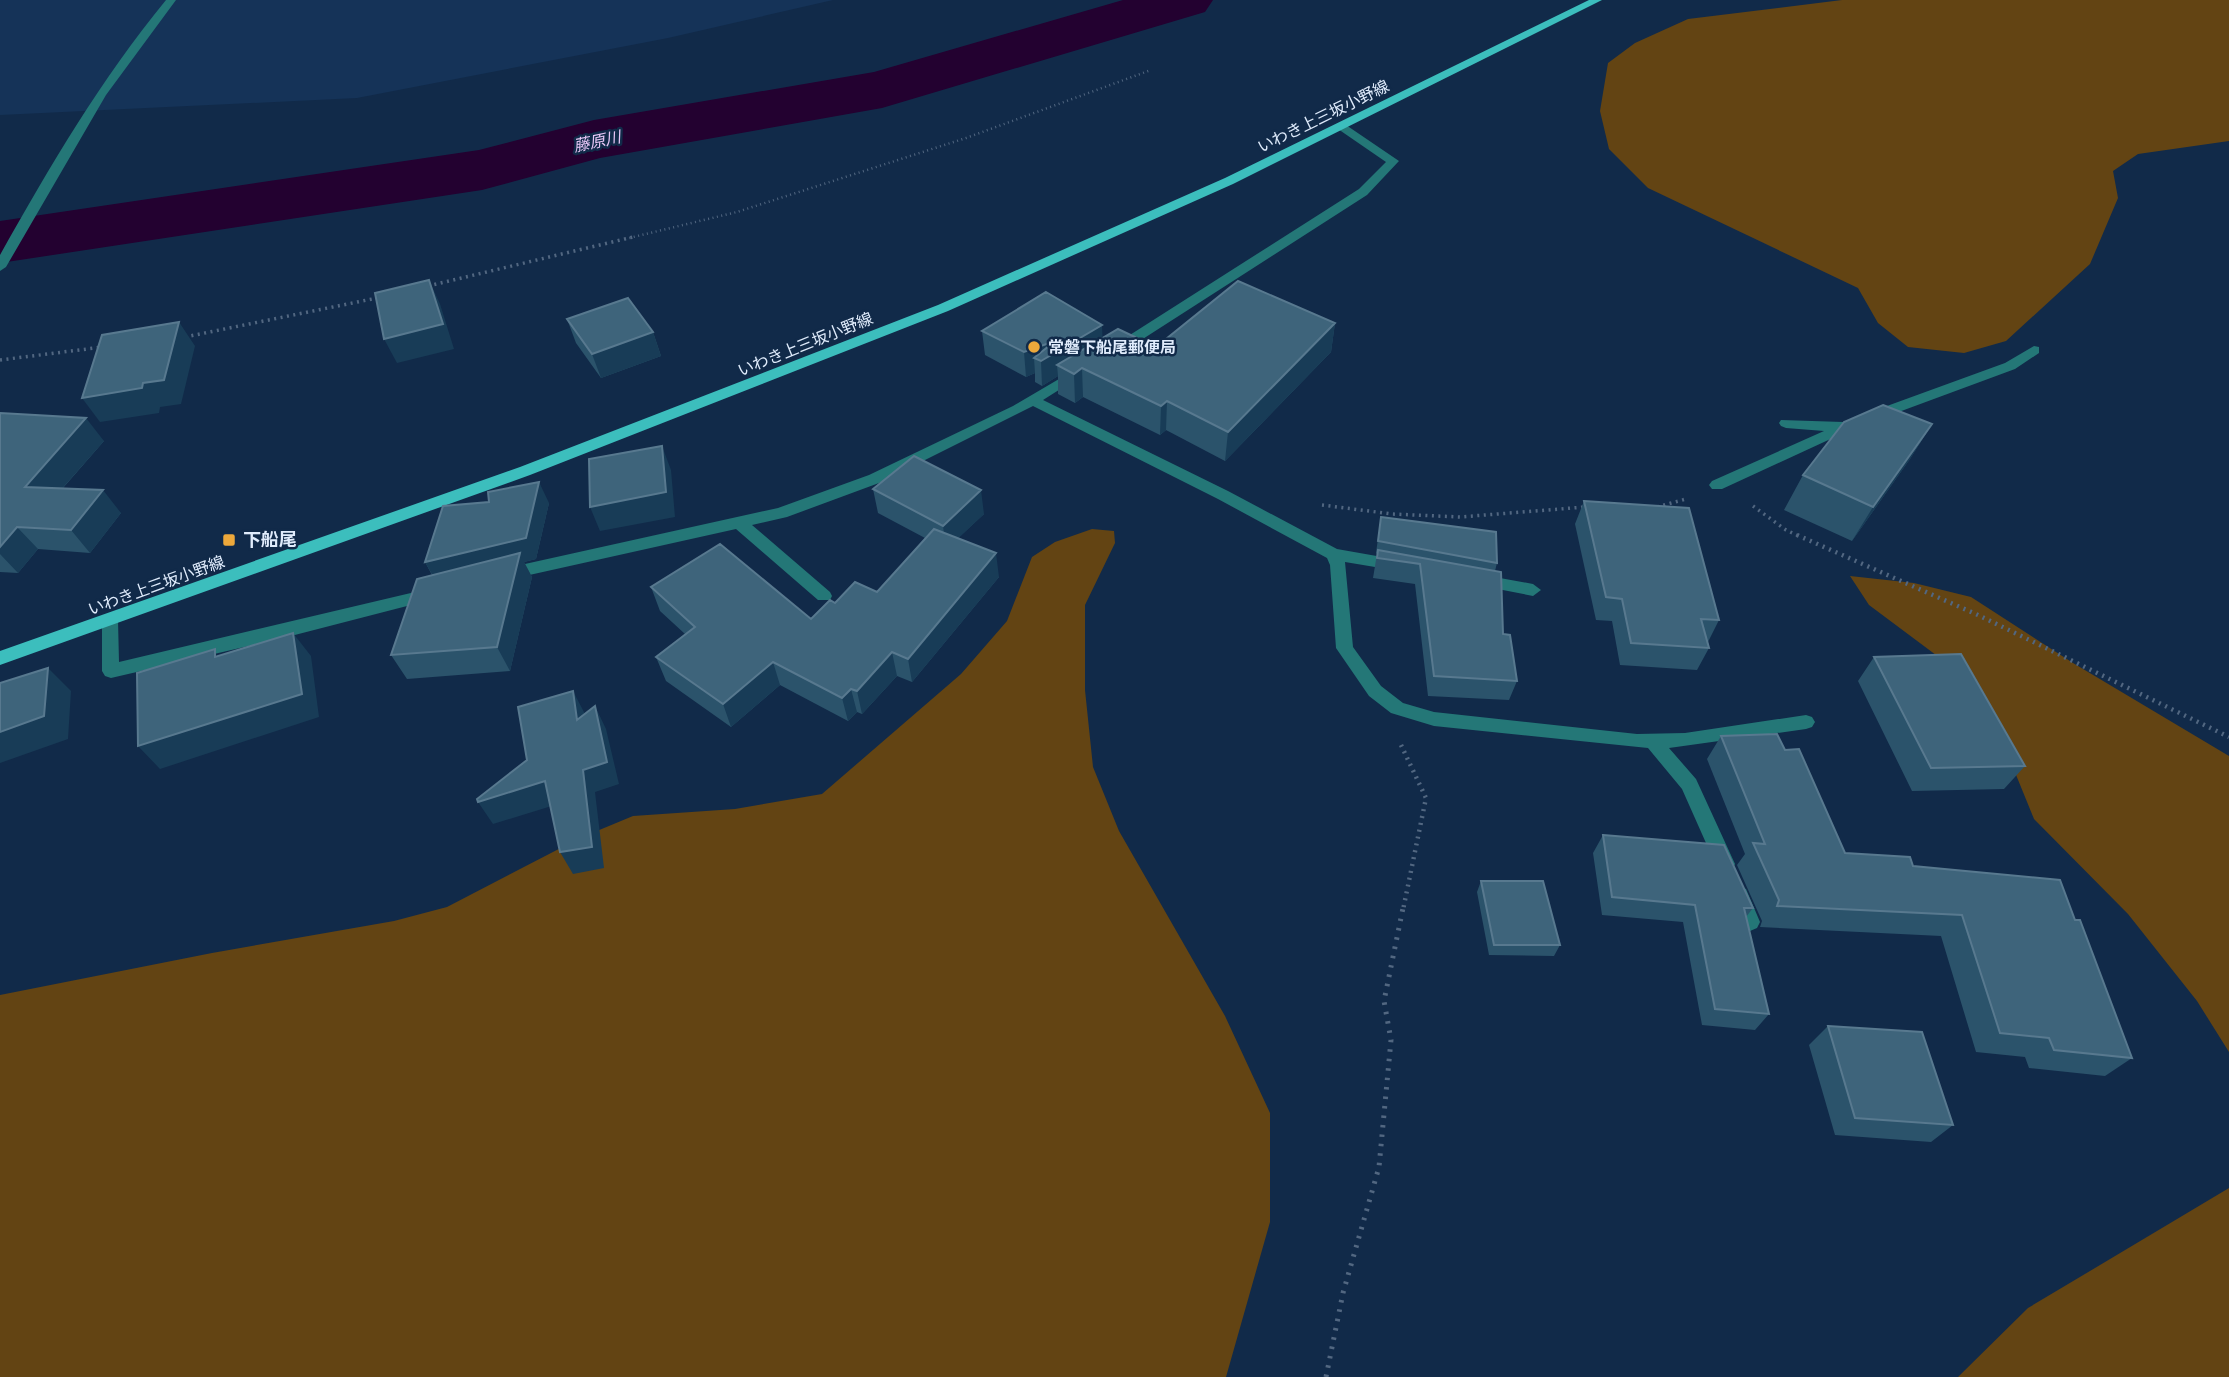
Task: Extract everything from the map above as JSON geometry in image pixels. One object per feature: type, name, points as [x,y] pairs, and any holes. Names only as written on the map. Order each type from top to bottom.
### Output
[{"type":"main road","name":"いわき上三坂小野線","points":[[0,658],[525,471],[905,324],[1126,228],[1342,127],[1597,0]]},
{"type":"street","points":[[0,267],[66,148],[147,28],[171,0]]},
{"type":"street","points":[[489,579],[781,513],[874,479],[1018,409],[1154,328],[1363,192],[1393,162],[1342,127]]},
{"type":"street","points":[[1719,484],[1845,427],[2010,366],[2034,350]]},
{"type":"street","points":[[1032,399],[1046,409],[1223,495],[1333,554],[1413,568]]},
{"type":"street","points":[[1786,423],[1845,427]]},
{"type":"street","points":[[738,522],[824,596]]},
{"type":"street","points":[[1333,554],[1338,565],[1345,648],[1375,691],[1397,708],[1434,719],[1637,741],[1685,740],[1806,722]]},
{"type":"street","points":[[1466,578],[1532,590]]},
{"type":"street","points":[[110,620],[111,671],[288,631],[449,589]]},
{"type":"street","points":[[1653,741],[1689,784],[1751,922]]},
{"type":"path","points":[[422,288],[737,212],[966,138],[1151,70]]},
{"type":"path","points":[[177,338],[268,322],[382,297]]},
{"type":"path","points":[[0,360],[115,346]]},
{"type":"path","points":[[1644,507],[1681,501],[1719,484],[1786,530],[1952,603],[2229,737]]},
{"type":"path","points":[[1313,503],[1392,514],[1461,517],[1588,507]]},
{"type":"path","points":[[1326,1377],[1343,1293],[1379,1167],[1391,1040],[1384,1001],[1426,798],[1389,717],[1388,700]]},
{"type":"shaded area","points":[[0,0],[833,0],[668,38],[357,98],[0,115]]},
{"type":"shaded area","points":[[1842,0],[2229,0],[2229,141],[2138,154],[2113,171],[2118,198],[2090,264],[2006,341],[1964,353],[1908,347],[1878,323],[1858,288],[1648,188],[1609,149],[1600,111],[1608,63],[1635,43],[1688,19]]},
{"type":"shaded area","points":[[1092,529],[1114,531],[1115,543],[1085,605],[1085,690],[1093,767],[1119,831],[1225,1016],[1270,1113],[1270,1222],[1226,1377],[0,1377],[0,995],[212,953],[394,921],[447,907],[580,838],[633,816],[735,809],[822,794],[961,674],[1007,621],[1032,557],[1055,542]]},
{"type":"shaded area","points":[[1850,576],[1914,583],[1971,597],[2073,663],[2229,756],[2229,1052],[2197,1001],[2128,914],[2034,819],[2012,765],[1944,661],[1869,605]]},
{"type":"shaded area","points":[[2229,1188],[2229,1377],[1958,1377],[2028,1308]]},
{"type":"building","points":[[429,280],[443,324],[384,339],[375,293]]},
{"type":"building","points":[[1238,281],[1335,323],[1228,432],[1167,401],[1161,406],[1082,368],[1074,374],[1057,365],[1118,329],[1156,347]]},
{"type":"building","points":[[1046,292],[1102,325],[1041,361],[1034,358],[1055,341],[1024,352],[982,331]]},
{"type":"building","points":[[628,298],[653,332],[592,354],[567,319]]},
{"type":"building","points":[[179,322],[164,380],[143,383],[142,388],[82,398],[102,335]]},
{"type":"building","points":[[1883,405],[1932,424],[1873,507],[1803,475],[1844,422]]},
{"type":"building","points":[[0,413],[86,418],[25,487],[103,490],[71,530],[17,527],[0,547]]},
{"type":"building","points":[[662,446],[666,492],[590,507],[589,459]]},
{"type":"building","points":[[914,456],[981,490],[943,526],[873,489]]},
{"type":"building","points":[[539,482],[526,538],[425,562],[443,506],[489,502],[488,492]]},
{"type":"building","points":[[1584,501],[1689,508],[1719,620],[1701,619],[1709,648],[1631,643],[1622,599],[1606,597]]},
{"type":"building","points":[[1381,517],[1496,532],[1497,563],[1378,541]]},
{"type":"building","points":[[934,529],[996,553],[908,659],[892,652],[857,691],[851,689],[842,698],[773,662],[723,704],[656,657],[695,627],[651,587],[720,544],[811,619],[830,600],[835,603],[855,582],[877,592]]},
{"type":"building","points":[[1378,550],[1501,572],[1503,634],[1510,635],[1517,681],[1434,676],[1420,564],[1377,558]]},
{"type":"building","points":[[520,553],[497,647],[391,655],[417,579]]},
{"type":"building","points":[[293,633],[302,694],[138,746],[137,673],[215,649],[215,657]]},
{"type":"building","points":[[1961,654],[2025,766],[1931,768],[1874,657]]},
{"type":"building","points":[[48,668],[44,716],[0,732],[0,683]]},
{"type":"building","points":[[573,691],[577,720],[595,706],[607,762],[583,770],[592,847],[560,852],[545,781],[478,802],[477,799],[527,760],[518,707]]},
{"type":"building","points":[[1777,734],[1785,750],[1799,749],[1845,853],[1910,857],[1913,866],[2060,880],[2075,920],[2080,920],[2132,1058],[2054,1050],[2049,1038],[2000,1033],[1962,915],[1777,906],[1779,900],[1753,843],[1765,844],[1721,736]]},
{"type":"building","points":[[1603,835],[1724,845],[1753,908],[1744,908],[1769,1014],[1715,1009],[1695,905],[1612,897]]},
{"type":"building","points":[[1481,881],[1543,881],[1560,945],[1494,945]]},
{"type":"building","points":[[1828,1026],[1922,1032],[1953,1125],[1855,1118]]},
{"type":"waterway","name":"藤原川","points":[[0,242],[482,170],[594,140],[882,89],[1185,0]]},
{"type":"place","name":"常磐下船尾郵便局","points":[[1034,347]]},
{"type":"place","name":"下船尾","points":[[229,540]]}]
